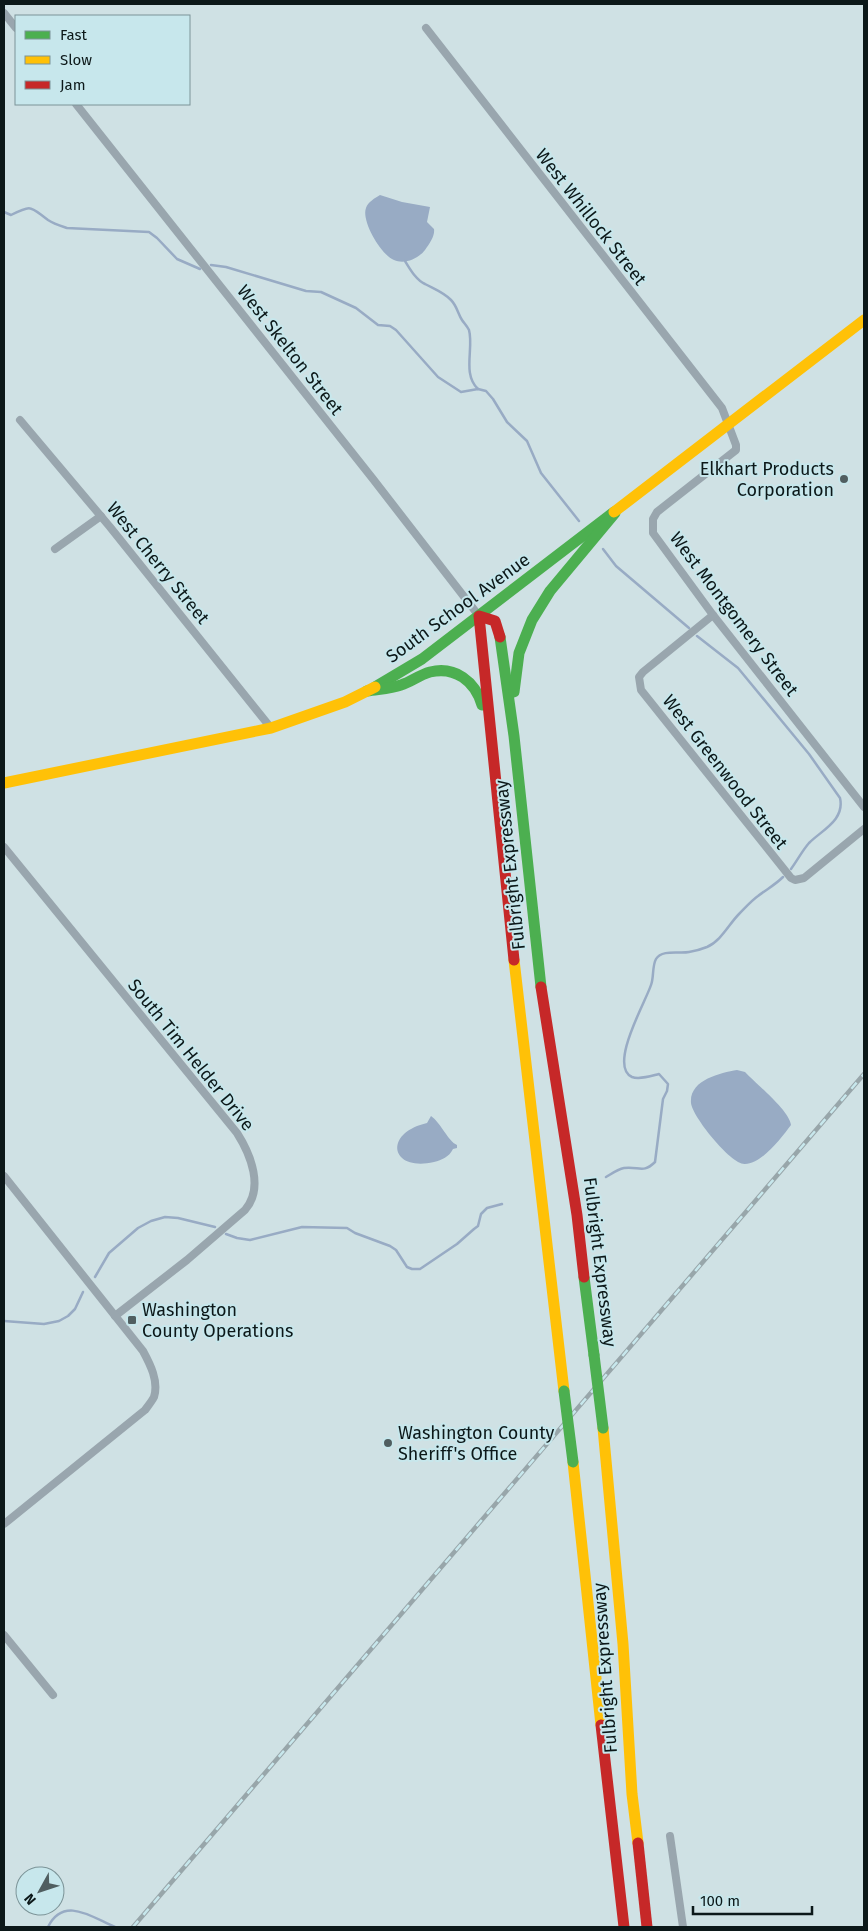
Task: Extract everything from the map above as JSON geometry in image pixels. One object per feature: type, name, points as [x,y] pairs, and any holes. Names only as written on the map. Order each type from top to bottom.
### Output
[{"type":"main road","name":"South School Avenue","points":[[4,782],[271,728],[316,713],[367,692],[415,664],[615,513],[864,320]]},
{"type":"main road","points":[[514,736],[515,679],[521,649],[531,621],[549,591],[615,513]]},
{"type":"main road","name":"Fulbright Expressway","points":[[479,616],[495,621],[499,630],[514,736],[541,984],[576,1205],[603,1428],[622,1644],[632,1794],[647,1927]]},
{"type":"main road","points":[[479,616],[497,802]]},
{"type":"main road","points":[[367,692],[395,686],[435,671],[450,671],[469,680],[478,692],[482,702],[497,802]]},
{"type":"main road","name":"Fulbright Expressway","points":[[497,802],[624,1927]]},
{"type":"main road","points":[[618,1879],[618,1927]]},
{"type":"street","points":[[4,13],[15,27]]},
{"type":"street","name":"West Whillock Street","points":[[426,28],[722,408],[729,425]]},
{"type":"street","name":"West Skelton Street","points":[[77,105],[479,616]]},
{"type":"street","name":"West Cherry Street","points":[[20,420],[101,516],[271,728]]},
{"type":"street","name":"West Montgomery Street","points":[[729,425],[736,450],[657,512],[653,519],[653,533],[713,615],[864,806]]},
{"type":"street","points":[[55,549],[101,516]]},
{"type":"street","name":"West Greenwood Street","points":[[713,615],[643,672],[639,677],[641,690],[788,876],[795,880],[804,878],[864,829]]},
{"type":"street","name":"South Tim Helder Drive","points":[[4,848],[237,1133],[251,1164],[254,1190],[249,1205],[245,1210],[187,1260],[115,1316]]},
{"type":"street","points":[[4,1176],[143,1351],[152,1367],[155,1382],[154,1397],[133,1422],[4,1524]]},
{"type":"street","points":[[4,1635],[53,1695]]},
{"type":"street","points":[[670,1836],[684,1927]]},
{"type":"water","points":[[380,195],[402,202],[430,207],[427,222],[434,229],[434,234],[425,250],[419,256],[403,262],[394,260],[383,252],[378,245],[369,229],[365,214],[370,202]]},
{"type":"water","points":[[737,1070],[745,1072],[771,1097],[785,1112],[791,1125],[765,1155],[758,1160],[745,1164],[731,1157],[713,1139],[698,1118],[691,1103],[692,1095],[700,1083],[722,1073]]},
{"type":"water","points":[[431,1116],[457,1145],[457,1148],[453,1149],[445,1158],[434,1162],[419,1164],[408,1162],[401,1157],[398,1150],[398,1142],[403,1135],[413,1128],[427,1123]]},
{"type":"waterway","points":[[4,212],[11,215],[31,208],[50,221],[67,228],[149,232],[177,259],[200,269]]},
{"type":"waterway","points":[[405,261],[419,280],[445,295],[455,305],[469,330],[469,368],[473,383],[478,389]]},
{"type":"waterway","points":[[211,265],[226,267],[306,291],[321,292],[356,308],[378,325],[390,326],[396,330],[438,377],[461,392],[478,389],[486,391],[507,422],[527,441],[541,473],[579,521]]},
{"type":"waterway","points":[[603,549],[616,566],[689,628]]},
{"type":"waterway","points":[[697,636],[738,668],[809,754],[840,798],[841,806],[836,818],[809,843],[791,869]]},
{"type":"waterway","points":[[606,1177],[622,1169],[644,1169],[655,1162],[663,1099],[668,1084],[659,1074],[642,1078],[632,1077],[626,1071],[624,1060],[626,1047],[636,1018],[652,982],[656,959],[662,954],[691,952],[712,944],[721,937],[750,902],[783,877]]},
{"type":"waterway","points":[[226,1234],[250,1240],[302,1227],[347,1228],[355,1233],[390,1246],[396,1250],[407,1267],[420,1269],[457,1244],[478,1226],[481,1214],[487,1208],[502,1204]]},
{"type":"waterway","points":[[95,1277],[109,1253],[138,1228],[151,1221],[165,1217],[178,1218],[215,1227]]},
{"type":"waterway","points":[[4,1321],[44,1324],[59,1321],[75,1309],[83,1292]]},
{"type":"waterway","points":[[48,1927],[55,1917],[62,1912],[70,1911],[88,1915],[115,1927]]},
{"type":"railway","points":[[133,1927],[864,1074]]},
{"type":"traffic: fast","points":[[375,687],[422,659],[614,512]]},
{"type":"traffic: fast","points":[[514,692],[519,653],[532,620],[550,591],[615,513]]},
{"type":"traffic: fast","points":[[500,637],[514,736],[541,987]]},
{"type":"traffic: fast","points":[[367,691],[405,684],[430,672],[448,671],[456,673],[469,682],[479,696],[482,705]]},
{"type":"traffic: fast","points":[[584,1277],[594,1355]]},
{"type":"traffic: fast","points":[[594,1355],[603,1428]]},
{"type":"traffic: fast","points":[[564,1391],[573,1462]]},
{"type":"traffic: slow","points":[[614,512],[864,320]]},
{"type":"traffic: slow","points":[[4,783],[271,728],[345,702],[375,687]]},
{"type":"traffic: slow","points":[[514,960],[564,1391]]},
{"type":"traffic: slow","points":[[603,1428],[623,1644],[632,1794],[638,1843]]},
{"type":"traffic: slow","points":[[573,1462],[601,1725]]},
{"type":"traffic: jam","points":[[500,637],[495,621],[479,616],[514,960]]},
{"type":"traffic: jam","points":[[541,987],[577,1215],[584,1277]]},
{"type":"traffic: jam","points":[[601,1725],[624,1927]]},
{"type":"traffic: jam","points":[[638,1843],[647,1927]]},
{"type":"place","name":"Elkhart Products Corporation","points":[[844,479]]},
{"type":"place","name":"Washington County Operations","points":[[132,1320]]},
{"type":"place","name":"Washington County Sheriff's Office","points":[[388,1443]]}]
